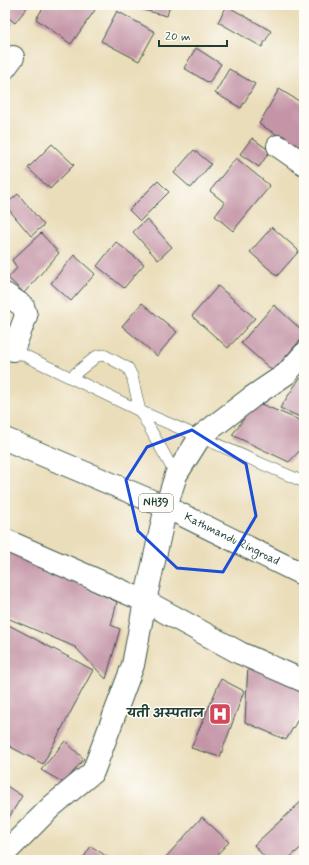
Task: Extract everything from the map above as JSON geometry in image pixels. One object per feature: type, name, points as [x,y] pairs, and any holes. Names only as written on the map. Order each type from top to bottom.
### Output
[{"type":"main road","points":[[278,146],[304,164]]},
{"type":"main road","points":[[5,294],[23,306],[26,316],[9,348]]},
{"type":"main road","points":[[5,853],[52,806],[92,772],[133,665],[145,601],[166,507],[176,475],[200,437],[286,374],[304,354]]},
{"type":"main road","name":"Kathmandu Ringroad","points":[[5,439],[166,507],[304,575]]},
{"type":"main road","points":[[5,540],[145,601],[240,653],[304,681]]},
{"type":"lane","points":[[9,348],[140,410],[304,482]]},
{"type":"lane","points":[[71,377],[97,356],[104,355],[128,368],[132,376],[140,410],[176,475]]},
{"type":"highlighted area","points":[[192,430],[246,464],[256,516],[223,572],[177,568],[138,531],[126,480],[147,447]]},
{"type":"building","points":[[5,5],[29,5],[15,23],[5,15]]},
{"type":"building","points":[[45,5],[89,5],[95,10],[71,44],[36,19]]},
{"type":"building","points":[[124,5],[170,5],[167,16]]},
{"type":"building","points":[[227,6],[271,31],[262,47],[218,22]]},
{"type":"building","points":[[117,11],[155,32],[139,61],[101,41]]},
{"type":"building","points":[[5,19],[10,24],[5,30]]},
{"type":"building","points":[[196,48],[221,64],[209,83],[184,68]]},
{"type":"building","points":[[229,69],[255,84],[241,108],[215,93]]},
{"type":"building","points":[[279,89],[304,104],[304,151],[259,124]]},
{"type":"building","points":[[252,138],[270,151],[259,167],[240,154]]},
{"type":"building","points":[[52,144],[74,165],[50,189],[28,168]]},
{"type":"building","points":[[194,150],[211,164],[191,188],[174,173]]},
{"type":"building","points":[[236,158],[270,186],[233,231],[215,216],[225,203],[210,191]]},
{"type":"building","points":[[158,181],[169,192],[140,221],[129,210]]},
{"type":"building","points":[[18,194],[44,225],[31,236],[5,205]]},
{"type":"building","points":[[147,219],[172,247],[158,260],[133,232]]},
{"type":"building","points":[[272,227],[299,251],[277,276],[250,252]]},
{"type":"building","points":[[41,233],[59,253],[24,293],[8,278],[17,268],[12,260]]},
{"type":"building","points":[[116,242],[144,264],[124,288],[97,266]]},
{"type":"building","points":[[74,255],[95,274],[71,301],[51,283]]},
{"type":"building","points":[[218,286],[255,318],[228,348],[192,316]]},
{"type":"building","points":[[142,303],[177,332],[157,356],[122,326]]},
{"type":"building","points":[[274,305],[304,332],[304,336],[273,371],[241,343]]},
{"type":"building","points":[[300,378],[304,381],[304,416],[302,418],[280,408]]},
{"type":"building","points":[[256,402],[304,422],[304,446],[289,462],[232,435]]},
{"type":"building","points":[[5,549],[117,602],[111,625],[120,629],[106,679],[75,647],[5,617]]},
{"type":"building","points":[[5,623],[93,670],[43,764],[5,744]]},
{"type":"building","points":[[248,664],[304,688],[304,709],[286,740],[245,722]]},
{"type":"building","points":[[221,679],[244,691],[220,757],[191,748]]},
{"type":"building","points":[[65,741],[84,759],[64,783],[41,770]]},
{"type":"building","points":[[5,785],[22,796],[5,824]]},
{"type":"building","points":[[304,799],[304,845],[287,860],[267,860],[254,845]]},
{"type":"building","points":[[202,817],[229,842],[212,860],[170,860],[166,857]]},
{"type":"building","points":[[91,846],[112,860],[82,860]]},
{"type":"place","name":"यती अस्पताल","points":[[220,714]]}]
